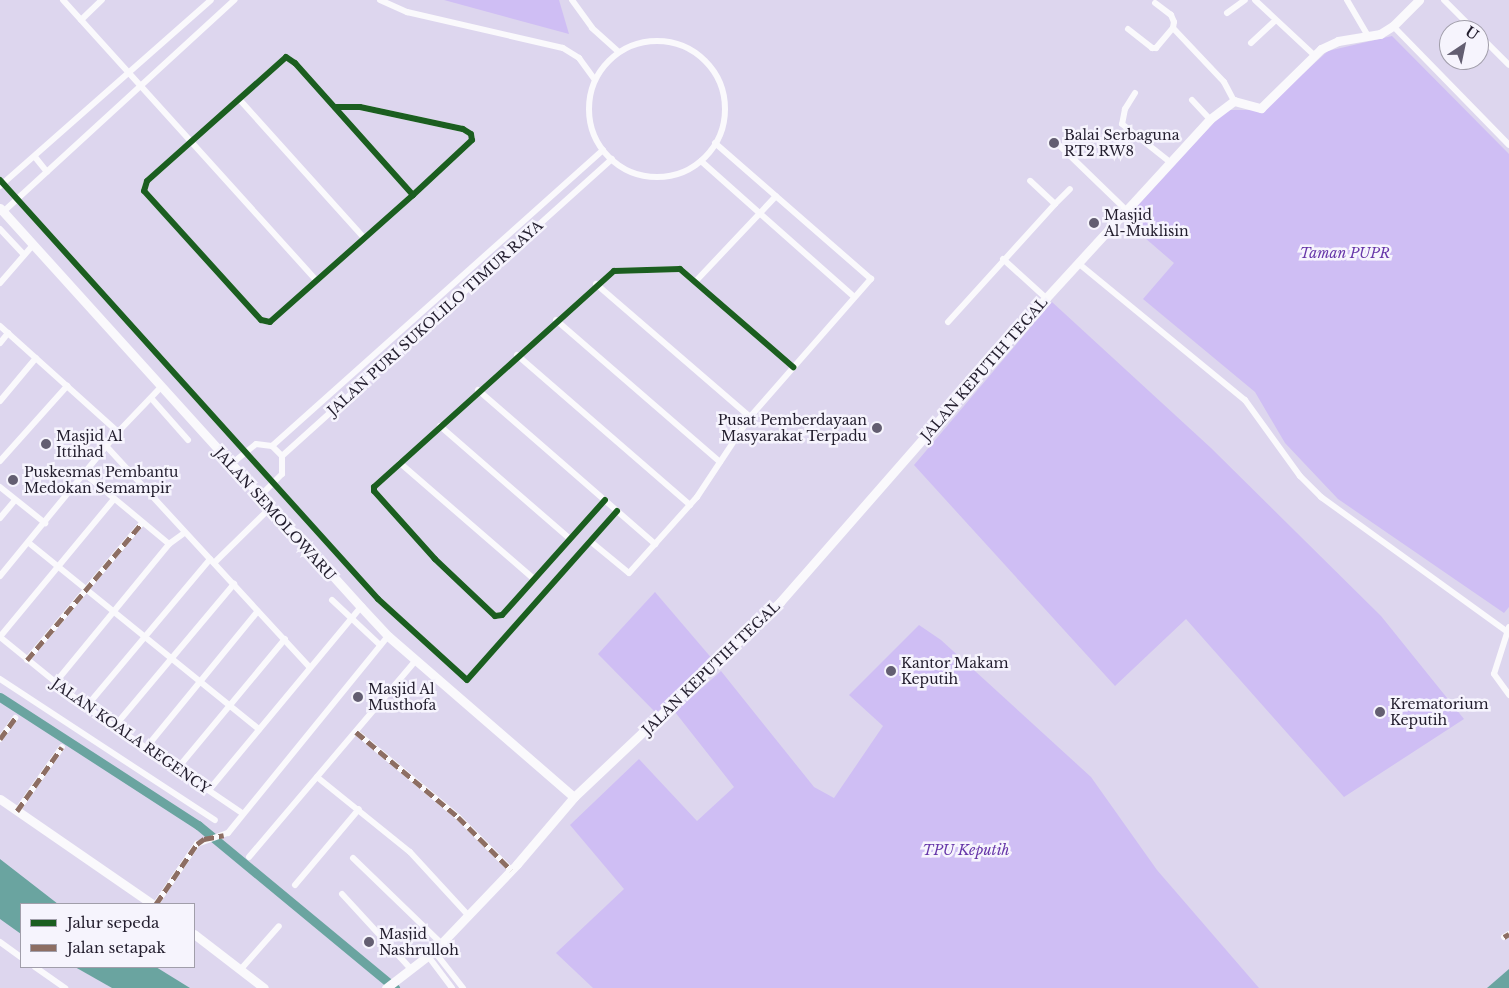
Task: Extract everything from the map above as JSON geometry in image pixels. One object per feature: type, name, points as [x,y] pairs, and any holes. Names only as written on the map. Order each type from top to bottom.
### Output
[{"type":"main road","points":[[1234,102],[1261,108],[1313,54],[1338,41],[1380,34],[1393,26],[1419,0]]},
{"type":"main road","name":"JALAN KEPUTIH TEGAL","points":[[386,988],[431,953],[511,870],[574,797],[778,605],[1046,298],[1210,119],[1234,102]]},
{"type":"main road","name":"JALAN SEMOLOWARU","points":[[4,210],[160,388],[232,463],[261,495],[270,508],[388,636],[574,797]]},
{"type":"main road","points":[[0,799],[151,903]]},
{"type":"main road","points":[[195,935],[264,988]]},
{"type":"street","points":[[63,0],[139,87],[316,280]]},
{"type":"street","points":[[81,20],[102,0]]},
{"type":"street","points":[[212,0],[35,157],[1,183],[243,454],[378,600],[467,680],[616,511]]},
{"type":"street","points":[[4,210],[48,172],[234,0]]},
{"type":"street","points":[[380,0],[407,12],[563,48],[579,58],[595,80]]},
{"type":"street","points":[[572,0],[592,28],[620,52]]},
{"type":"street","points":[[1227,12],[1245,0]]},
{"type":"street","points":[[1347,0],[1368,36]]},
{"type":"street","points":[[1444,0],[1464,20]]},
{"type":"street","points":[[1156,3],[1171,16],[1173,28],[1224,82],[1234,102]]},
{"type":"street","points":[[1258,3],[1275,21],[1313,54]]},
{"type":"street","points":[[1251,43],[1275,21]]},
{"type":"street","points":[[1393,26],[1509,145]]},
{"type":"street","points":[[1128,29],[1154,49],[1173,28]]},
{"type":"street","points":[[648,41],[678,44],[704,60],[717,78],[724,100],[722,130],[701,161],[680,172],[656,176],[632,171],[612,159],[603,150],[590,116],[595,80],[620,52],[648,41]]},
{"type":"street","points":[[1489,45],[1509,65]]},
{"type":"street","points":[[335,107],[360,107],[463,129],[470,134],[470,142],[413,195],[270,322],[261,320],[144,191],[147,181],[286,56],[335,107],[413,195]]},
{"type":"street","points":[[1135,93],[1125,109],[1122,123],[1171,163]]},
{"type":"street","points":[[239,99],[364,238]]},
{"type":"street","points":[[1192,100],[1210,119]]},
{"type":"street","points":[[590,541],[629,573],[690,505],[750,417],[871,279],[715,143]]},
{"type":"street","points":[[1060,146],[1127,211]]},
{"type":"street","name":"JALAN PURI SUKOLILO TIMUR RAYA","points":[[272,446],[603,150]]},
{"type":"street","points":[[35,157],[48,172]]},
{"type":"street","name":"JALAN PURI SUKOLILO TIMUR RAYA","points":[[282,456],[612,159]]},
{"type":"street","points":[[701,161],[854,297]]},
{"type":"street","points":[[1030,181],[1054,204]]},
{"type":"street","points":[[948,322],[1003,259],[1070,189]]},
{"type":"street","points":[[695,282],[776,196]]},
{"type":"street","points":[[0,229],[24,255]]},
{"type":"street","points":[[0,283],[33,245]]},
{"type":"street","points":[[1003,259],[1046,298]]},
{"type":"street","points":[[1078,263],[1245,400],[1300,476],[1321,498],[1507,629],[1494,674],[1509,695]]},
{"type":"street","points":[[605,500],[502,615],[495,616],[435,559],[374,491],[374,486],[596,284],[614,271],[680,269],[793,367]]},
{"type":"street","points":[[596,284],[750,417]]},
{"type":"street","points":[[424,310],[432,321]]},
{"type":"street","points":[[556,320],[720,462]]},
{"type":"street","points":[[0,326],[118,432]]},
{"type":"street","points":[[0,343],[8,333]]},
{"type":"street","points":[[517,355],[690,505]]},
{"type":"street","points":[[0,401],[36,358]]},
{"type":"street","points":[[0,461],[67,386]]},
{"type":"street","points":[[0,576],[86,474],[118,432],[160,388]]},
{"type":"street","points":[[478,390],[655,544]]},
{"type":"street","points":[[151,398],[188,440]]},
{"type":"street","points":[[440,426],[570,539]]},
{"type":"street","points":[[232,463],[256,444],[272,446],[282,456],[282,474],[261,495]]},
{"type":"street","points":[[107,447],[309,667]]},
{"type":"street","points":[[400,462],[534,580]]},
{"type":"street","points":[[86,474],[169,544]]},
{"type":"street","points":[[0,488],[45,523]]},
{"type":"street","points":[[0,637],[114,498]]},
{"type":"street","points":[[0,518],[15,500]]},
{"type":"street","points":[[86,708],[144,636],[212,561],[270,508]]},
{"type":"street","points":[[27,660],[142,523]]},
{"type":"street","points":[[55,683],[115,614],[169,544],[184,533]]},
{"type":"street","points":[[29,543],[259,729]]},
{"type":"street","points":[[114,727],[234,584]]},
{"type":"street","points":[[332,600],[380,645]]},
{"type":"street","points":[[209,790],[309,667],[361,608]]},
{"type":"street","points":[[145,749],[258,611]]},
{"type":"street","points":[[157,903],[197,844],[204,839],[224,835],[388,636]]},
{"type":"street","name":"JALAN KOALA REGENCY","points":[[0,637],[86,708],[242,813]]},
{"type":"street","points":[[177,769],[285,639]]},
{"type":"street","points":[[249,857],[416,660]]},
{"type":"street","points":[[0,679],[215,820]]},
{"type":"street","points":[[0,739],[15,718]]},
{"type":"street","points":[[356,732],[458,817],[511,870]]},
{"type":"street","points":[[17,811],[62,747]]},
{"type":"street","points":[[317,776],[410,852],[468,914]]},
{"type":"street","points":[[295,885],[359,809]]},
{"type":"street","points":[[353,858],[440,942]]},
{"type":"street","points":[[342,894],[410,968]]},
{"type":"street","points":[[241,969],[279,926]]},
{"type":"street","points":[[0,942],[20,956]]},
{"type":"street","points":[[431,953],[452,988]]},
{"type":"street","points":[[431,953],[463,988]]},
{"type":"street","points":[[36,968],[65,988]]},
{"type":"green space","points":[[444,0],[559,0],[569,34]]},
{"type":"green space","name":"Taman PUPR","points":[[1392,36],[1509,154],[1509,607],[1504,613],[1338,499],[1285,443],[1255,392],[1143,299],[1174,263],[1123,219],[1226,110],[1263,110],[1328,51]]},
{"type":"green space","points":[[1052,302],[1211,448],[1381,616],[1464,719],[1344,797],[1186,619],[1115,686],[914,465]]},
{"type":"green space","points":[[655,592],[714,661],[656,713],[598,654]]},
{"type":"green space","name":"TPU Keputih","points":[[919,625],[941,640],[1091,777],[1157,870],[1259,988],[593,988],[556,953],[624,889],[570,825],[639,759],[697,821],[734,787],[675,712],[721,671],[814,787],[834,798],[883,726],[849,695]]},
{"type":"shaded area","points":[[0,859],[57,903],[20,903],[20,933],[0,919]]},
{"type":"shaded area","points":[[77,968],[158,968],[190,988],[112,988]]},
{"type":"shaded area","points":[[1509,969],[1509,988],[1487,988]]},
{"type":"waterway","points":[[0,697],[198,825],[395,988]]},
{"type":"marked path","points":[[27,660],[142,523]]},
{"type":"marked path","points":[[0,739],[15,718]]},
{"type":"marked path","points":[[356,732],[458,817],[511,870]]},
{"type":"marked path","points":[[17,811],[62,747]]},
{"type":"marked path","points":[[157,903],[197,844],[204,839],[224,835]]},
{"type":"marked path","points":[[1504,937],[1509,934]]},
{"type":"cycle path","points":[[335,107],[360,107],[463,129],[471,134],[472,140],[413,195],[270,322],[261,320],[144,191],[147,181],[286,57],[295,63],[413,195]]},
{"type":"cycle path","points":[[0,180],[378,599],[467,680],[617,511]]},
{"type":"cycle path","points":[[605,500],[502,615],[495,616],[435,559],[374,491],[374,487],[614,271],[680,269],[793,367]]},
{"type":"place","name":"Balai Serbaguna RT2 RW8","points":[[1054,143]]},
{"type":"place","name":"Masjid Al-Muklisin","points":[[1094,223]]},
{"type":"place","name":"Pusat Pemberdayaan Masyarakat Terpadu","points":[[877,428]]},
{"type":"place","name":"Masjid Al Ittihad","points":[[46,444]]},
{"type":"place","name":"Puskesmas Pembantu Medokan Semampir","points":[[13,480]]},
{"type":"place","name":"Kantor Makam Keputih","points":[[891,671]]},
{"type":"place","name":"Masjid Al Musthofa","points":[[358,697]]},
{"type":"place","name":"Krematorium Keputih","points":[[1380,712]]},
{"type":"place","name":"Masjid Nashrulloh","points":[[369,942]]}]
